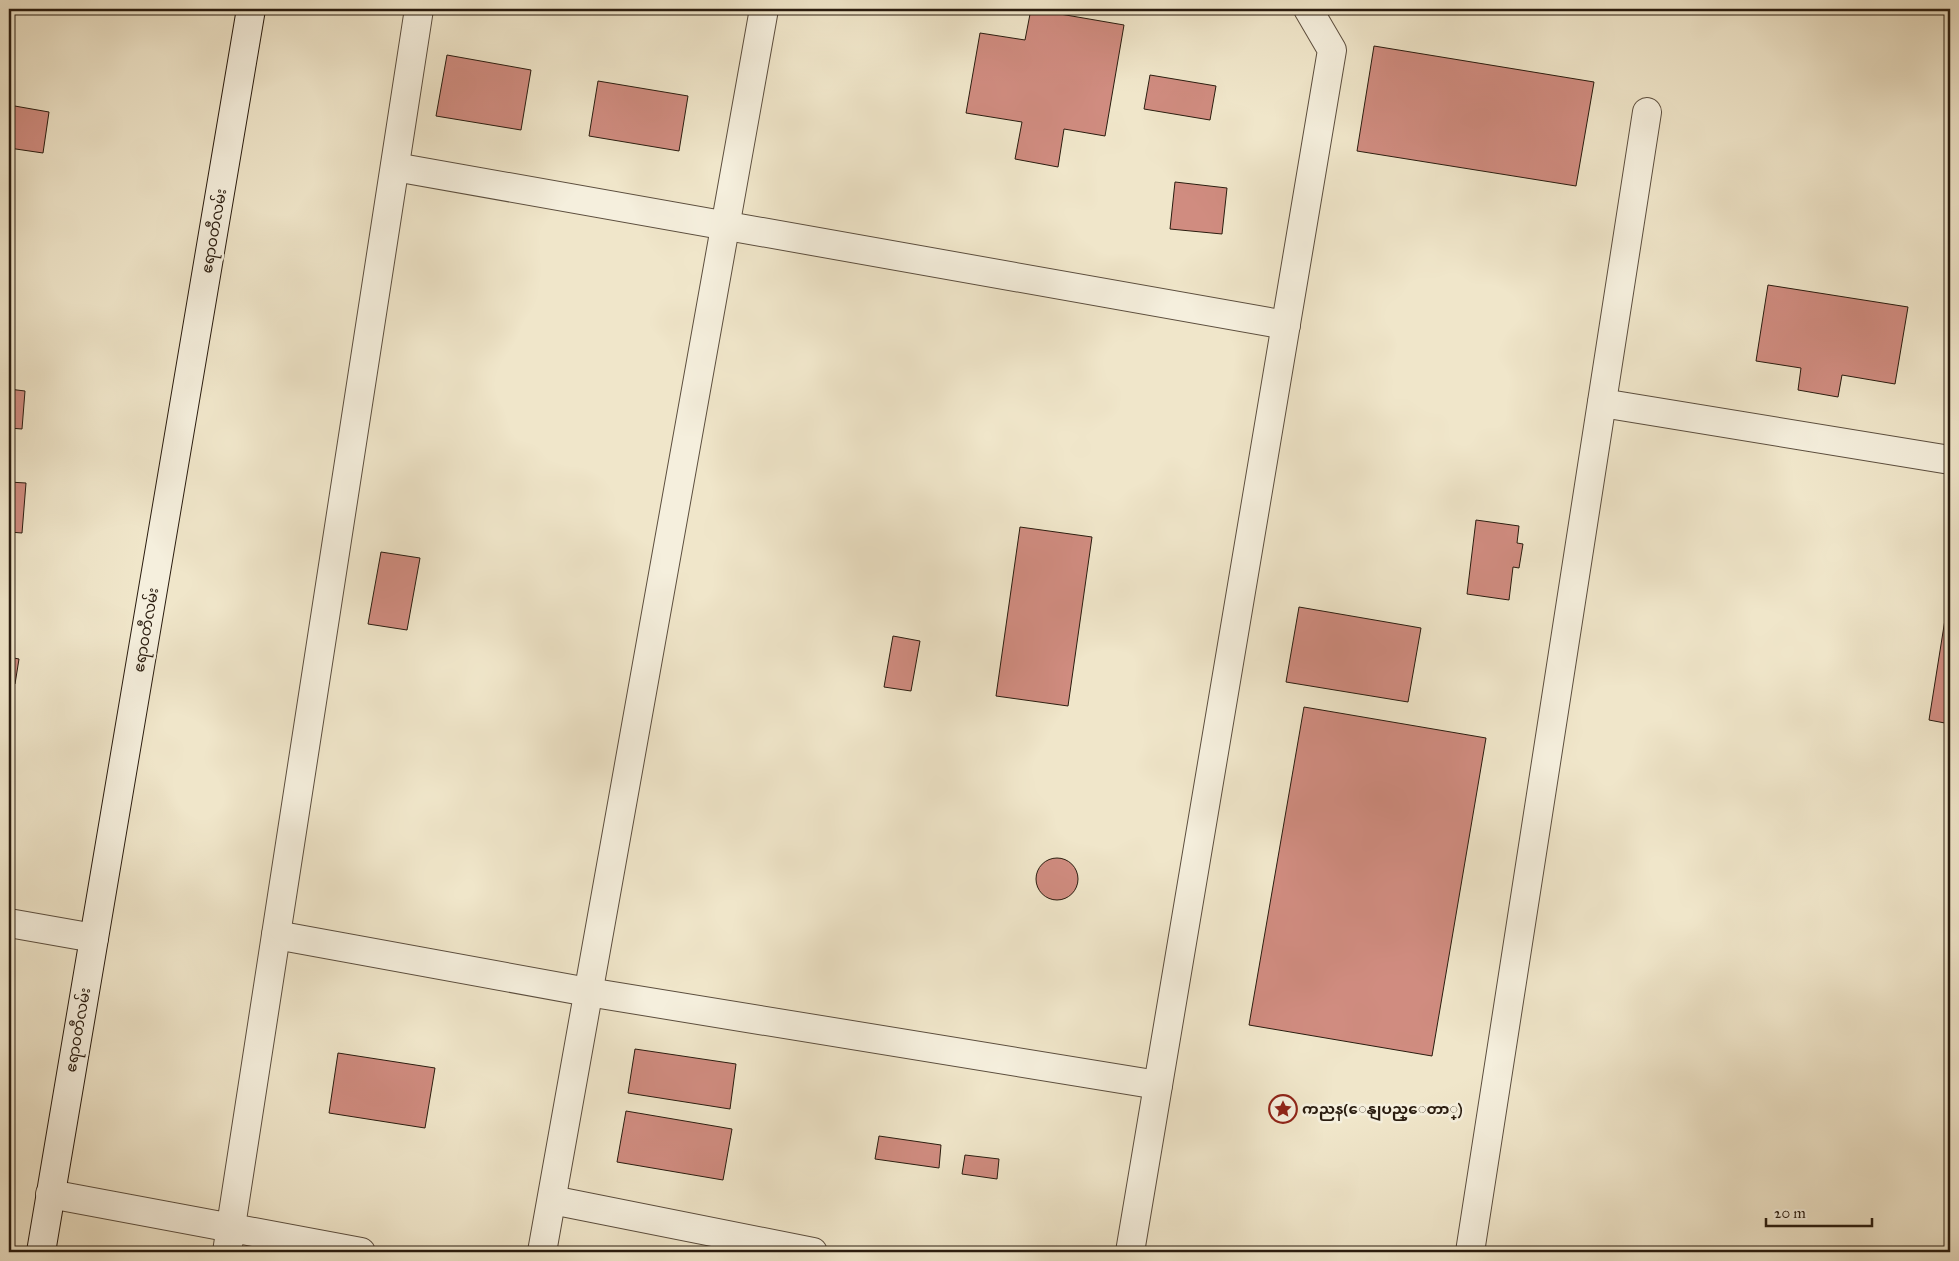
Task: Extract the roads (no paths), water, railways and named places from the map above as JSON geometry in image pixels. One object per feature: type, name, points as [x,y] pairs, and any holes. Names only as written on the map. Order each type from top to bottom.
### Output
[{"type":"street","name":"ဧရာဝတီလမ်း","points":[[41,1252],[251,9]]},
{"type":"street","points":[[229,1240],[419,9]]},
{"type":"street","points":[[542,1252],[764,9]]},
{"type":"street","points":[[1130,1252],[1332,50],[1308,9]]},
{"type":"street","points":[[1470,1252],[1647,112]]},
{"type":"street","points":[[395,167],[1286,325]]},
{"type":"street","points":[[1602,403],[1950,460]]},
{"type":"street","points":[[9,922],[94,938]]},
{"type":"street","points":[[276,935],[588,992],[1158,1085]]},
{"type":"street","points":[[50,1194],[229,1240],[361,1252]]},
{"type":"street","points":[[552,1200],[813,1252]]},
{"type":"place","name":"ကညန(ေနျပည္ေတာ္)","points":[[1283,1109]]}]
